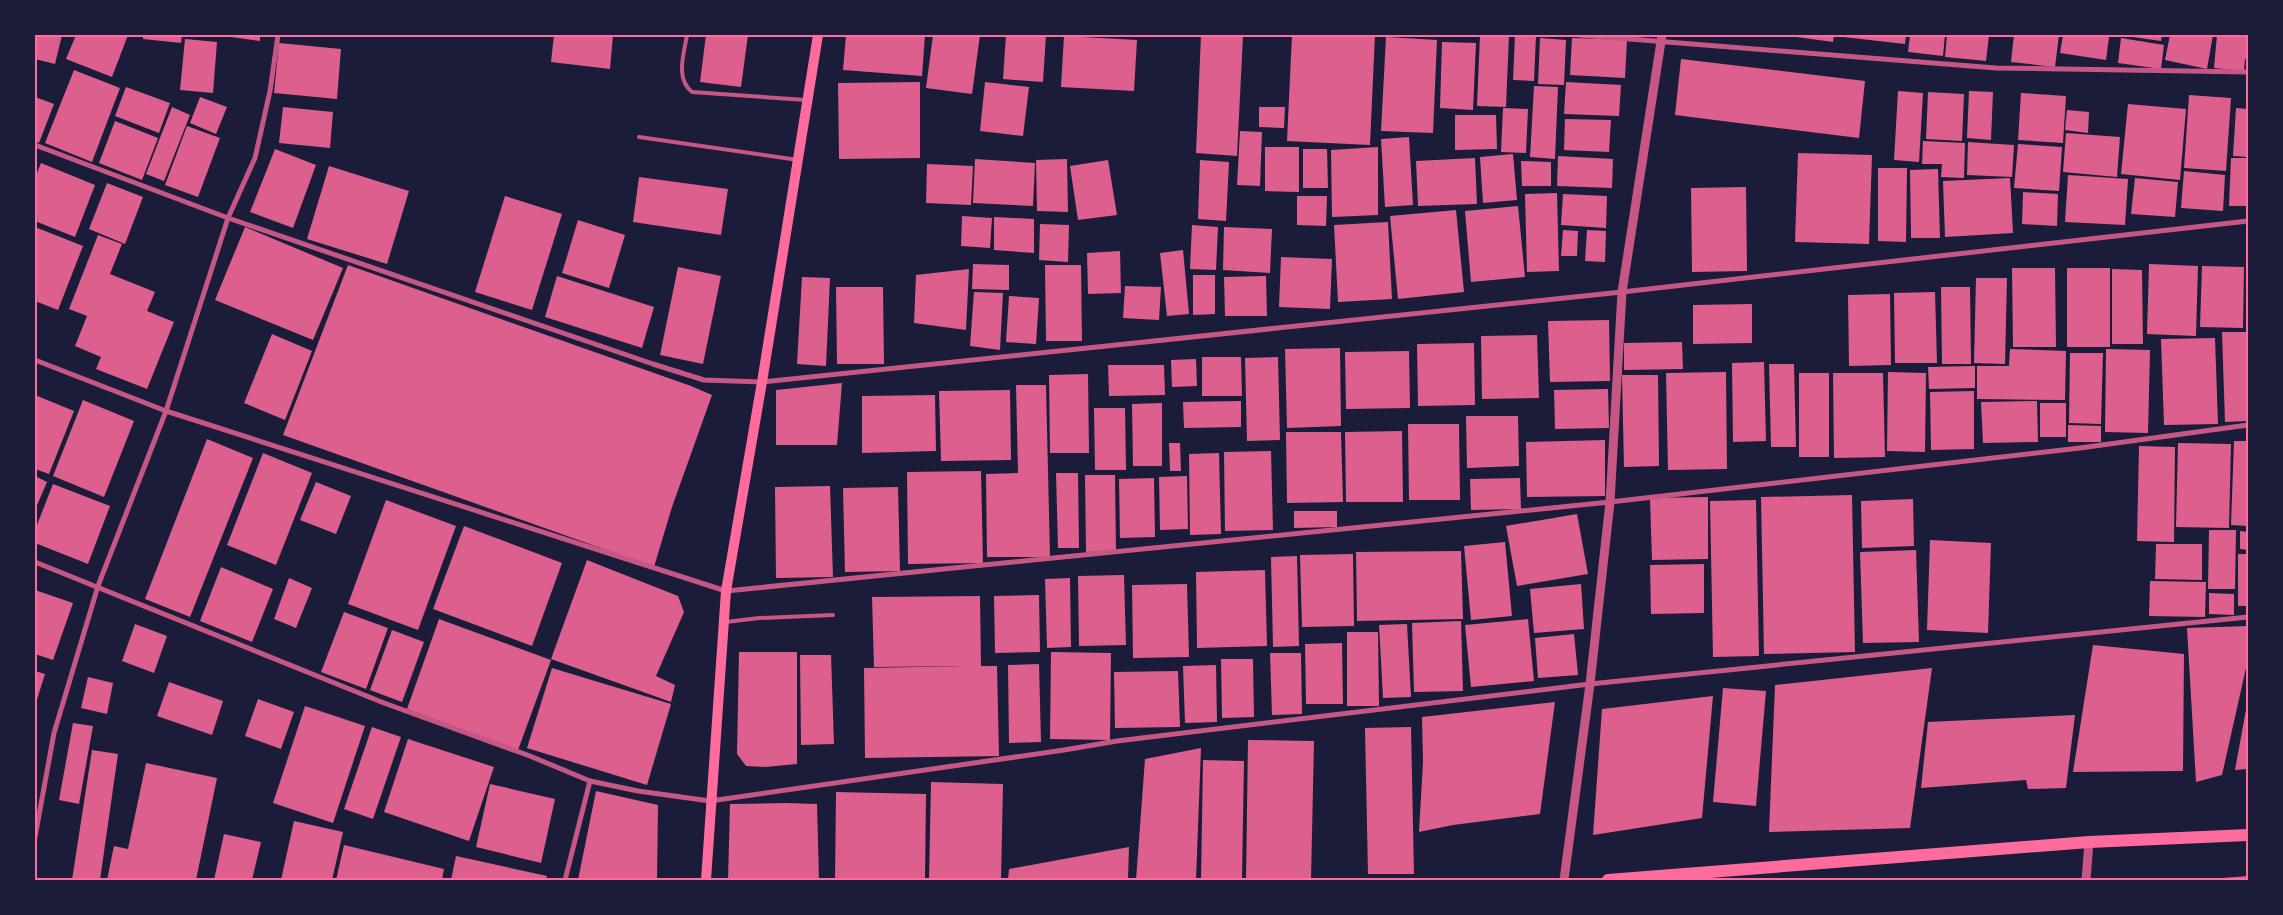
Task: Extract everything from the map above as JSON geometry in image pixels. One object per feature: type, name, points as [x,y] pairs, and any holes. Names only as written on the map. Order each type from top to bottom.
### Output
[{"type":"main road","points":[[706,880],[726,591],[818,35]]},
{"type":"main road","points":[[1608,880],[2089,842],[2248,835]]},
{"type":"street","points":[[35,837],[54,733],[98,586],[166,411],[228,218],[255,158],[270,91],[278,35]]},
{"type":"street","points":[[1579,35],[1662,38],[1996,68],[2248,72]]},
{"type":"street","points":[[1564,880],[1590,684],[1610,502],[1622,292],[1662,38]]},
{"type":"street","points":[[35,145],[228,218],[653,364],[704,380],[762,382],[1622,292],[2248,221]]},
{"type":"street","points":[[35,360],[166,411],[726,591],[1610,502],[2080,448],[2248,425]]},
{"type":"street","points":[[35,562],[384,702],[530,756],[590,781],[638,791],[710,801],[1117,741],[1590,684],[2248,617]]},
{"type":"street","points":[[565,880],[590,781]]},
{"type":"street","points":[[2086,880],[2089,842]]},
{"type":"lane","points":[[687,35],[681,74],[686,87],[692,92],[808,100]]},
{"type":"lane","points":[[639,137],[798,160]]},
{"type":"lane","points":[[723,623],[759,618],[833,615]]},
{"type":"building","points":[[35,35],[62,35],[55,64],[35,59]]},
{"type":"building","points":[[76,35],[128,35],[112,77],[66,59]]},
{"type":"building","points":[[143,35],[182,35],[181,43],[143,39]]},
{"type":"building","points":[[217,35],[260,35],[260,41]]},
{"type":"building","points":[[554,35],[613,35],[610,69],[551,62]]},
{"type":"building","points":[[706,35],[748,35],[741,87],[700,82]]},
{"type":"building","points":[[846,35],[925,35],[922,76],[843,70]]},
{"type":"building","points":[[933,35],[980,35],[972,94],[926,88]]},
{"type":"building","points":[[1006,35],[1046,35],[1043,82],[1003,79]]},
{"type":"building","points":[[1201,35],[1243,36],[1237,156],[1196,153]]},
{"type":"building","points":[[1292,35],[1375,35],[1370,145],[1287,141]]},
{"type":"building","points":[[1480,35],[1509,35],[1506,107],[1477,106]]},
{"type":"building","points":[[1515,35],[1536,36],[1534,81],[1513,80]]},
{"type":"building","points":[[1782,35],[1834,35],[1833,42]]},
{"type":"building","points":[[1843,35],[1906,35],[1905,44],[1843,37]]},
{"type":"building","points":[[1910,35],[1945,35],[1943,56],[1908,52]]},
{"type":"building","points":[[1947,35],[1989,35],[1986,61],[1945,57]]},
{"type":"building","points":[[2014,35],[2059,35],[2055,67],[2011,62]]},
{"type":"building","points":[[2063,35],[2109,37],[2106,60],[2060,53]]},
{"type":"building","points":[[2133,35],[2162,35],[2161,41],[2133,37]]},
{"type":"building","points":[[2170,35],[2213,35],[2207,69],[2165,60]]},
{"type":"building","points":[[2217,35],[2248,35],[2248,60],[2245,59],[2244,71],[2214,68]]},
{"type":"building","points":[[1064,36],[1137,40],[1134,91],[1061,87]]},
{"type":"building","points":[[1386,37],[1437,40],[1433,133],[1381,131]]},
{"type":"building","points":[[1540,38],[1566,40],[1564,85],[1538,84]]},
{"type":"building","points":[[1572,38],[1627,40],[1625,78],[1570,75]]},
{"type":"building","points":[[2121,38],[2164,45],[2161,69],[2118,63]]},
{"type":"building","points":[[185,39],[217,42],[213,93],[180,90]]},
{"type":"building","points":[[1442,42],[1476,43],[1473,110],[1440,108]]},
{"type":"building","points":[[279,43],[341,49],[337,99],[274,93]]},
{"type":"building","points":[[1681,59],[1865,81],[1859,138],[1675,115]]},
{"type":"building","points":[[74,70],[120,88],[92,162],[45,143]]},
{"type":"building","points":[[920,82],[920,158],[839,159],[838,83]]},
{"type":"building","points":[[985,82],[1029,87],[1023,136],[980,131]]},
{"type":"building","points":[[1566,82],[1621,85],[1619,116],[1564,114]]},
{"type":"building","points":[[1534,86],[1558,87],[1555,159],[1530,157]]},
{"type":"building","points":[[126,87],[170,103],[159,133],[115,116]]},
{"type":"building","points":[[1898,91],[1923,93],[1919,162],[1894,160]]},
{"type":"building","points":[[1969,91],[1993,92],[1991,140],[1967,138]]},
{"type":"building","points":[[1928,92],[1964,94],[1962,141],[1926,139]]},
{"type":"building","points":[[2021,93],[2066,96],[2063,143],[2018,140]]},
{"type":"building","points":[[2189,95],[2231,98],[2226,171],[2184,168]]},
{"type":"building","points":[[35,97],[54,104],[39,143],[35,141]]},
{"type":"building","points":[[200,97],[227,107],[216,134],[190,123]]},
{"type":"building","points":[[2128,104],[2186,109],[2180,180],[2121,174]]},
{"type":"building","points":[[172,107],[190,115],[164,181],[146,174]]},
{"type":"building","points":[[283,107],[333,112],[330,148],[279,143]]},
{"type":"building","points":[[1259,107],[1285,107],[1284,128],[1259,127]]},
{"type":"building","points":[[1503,108],[1528,109],[1526,153],[1501,152]]},
{"type":"building","points":[[2236,108],[2248,109],[2248,157],[2233,156]]},
{"type":"building","points":[[2067,110],[2089,112],[2088,133],[2065,130]]},
{"type":"building","points":[[1455,115],[1496,115],[1497,149],[1455,150]]},
{"type":"building","points":[[1565,119],[1611,120],[1609,152],[1564,150]]},
{"type":"building","points":[[115,121],[158,138],[142,180],[99,163]]},
{"type":"building","points":[[187,126],[220,138],[198,197],[165,185]]},
{"type":"building","points":[[1240,131],[1262,132],[1260,186],[1237,185]]},
{"type":"building","points":[[2066,133],[2120,137],[2117,177],[2063,172]]},
{"type":"building","points":[[1409,137],[1413,205],[1385,207],[1381,139]]},
{"type":"building","points":[[1923,141],[1965,143],[1964,178],[1941,177],[1942,164],[1922,164]]},
{"type":"building","points":[[1968,142],[2014,145],[2012,177],[1967,175]]},
{"type":"building","points":[[2018,144],[2062,147],[2059,191],[2014,188]]},
{"type":"building","points":[[1265,147],[1299,147],[1299,192],[1265,191]]},
{"type":"building","points":[[1378,147],[1378,215],[1332,217],[1331,150]]},
{"type":"building","points":[[275,149],[316,165],[293,228],[250,212]]},
{"type":"building","points":[[1303,149],[1327,149],[1328,188],[1303,188]]},
{"type":"building","points":[[1798,153],[1872,155],[1869,244],[1795,242]]},
{"type":"building","points":[[1513,154],[1517,200],[1483,203],[1480,157]]},
{"type":"building","points":[[1558,156],[1613,159],[1612,188],[1557,186]]},
{"type":"building","points":[[1475,158],[1477,204],[1418,206],[1416,161]]},
{"type":"building","points":[[2231,158],[2248,158],[2248,206],[2229,206]]},
{"type":"building","points":[[975,159],[1035,163],[1033,206],[973,203]]},
{"type":"building","points":[[1067,159],[1068,212],[1037,211],[1036,160]]},
{"type":"building","points":[[1108,160],[1117,215],[1078,220],[1070,166]]},
{"type":"building","points":[[1200,160],[1229,162],[1226,221],[1198,219]]},
{"type":"building","points":[[1521,161],[1551,162],[1551,186],[1522,186]]},
{"type":"building","points":[[41,163],[95,185],[75,237],[35,221],[35,178]]},
{"type":"building","points":[[927,164],[973,166],[971,205],[926,203]]},
{"type":"building","points":[[329,166],[409,191],[387,264],[307,239]]},
{"type":"building","points":[[1878,168],[1907,168],[1906,242],[1878,241]]},
{"type":"building","points":[[1938,169],[1940,238],[1911,238],[1910,170]]},
{"type":"building","points":[[2184,171],[2225,175],[2223,211],[2181,208]]},
{"type":"building","points":[[2068,175],[2128,179],[2125,225],[2065,222]]},
{"type":"building","points":[[639,177],[728,189],[721,235],[633,222]]},
{"type":"building","points":[[2010,178],[2013,233],[1945,237],[1943,181]]},
{"type":"building","points":[[2135,178],[2178,182],[2175,217],[2131,214]]},
{"type":"building","points":[[107,183],[143,197],[125,244],[89,229]]},
{"type":"building","points":[[1746,187],[1747,271],[1692,272],[1691,188]]},
{"type":"building","points":[[2023,192],[2058,194],[2057,226],[2022,224]]},
{"type":"building","points":[[1557,193],[1559,271],[1527,272],[1525,194]]},
{"type":"building","points":[[1563,194],[1607,196],[1606,228],[1561,225]]},
{"type":"building","points":[[505,196],[562,214],[532,310],[475,292]]},
{"type":"building","points":[[1297,196],[1327,196],[1326,226],[1297,225]]},
{"type":"building","points":[[1518,206],[1525,277],[1471,282],[1465,211]]},
{"type":"building","points":[[1456,210],[1464,292],[1398,299],[1390,216]]},
{"type":"building","points":[[962,216],[992,218],[990,248],[961,246]]},
{"type":"building","points":[[994,217],[1034,219],[1034,253],[994,250]]},
{"type":"building","points":[[578,220],[625,235],[609,288],[562,273]]},
{"type":"building","points":[[1388,222],[1392,299],[1338,302],[1334,225]]},
{"type":"building","points":[[1040,224],[1069,225],[1068,262],[1039,260]]},
{"type":"building","points":[[1192,225],[1218,227],[1216,270],[1190,269]]},
{"type":"building","points":[[35,227],[83,246],[58,310],[35,301]]},
{"type":"building","points":[[245,227],[343,268],[313,340],[215,300]]},
{"type":"building","points":[[1224,227],[1272,229],[1270,273],[1223,270]]},
{"type":"building","points":[[1563,230],[1578,231],[1577,256],[1561,256]]},
{"type":"building","points":[[1587,230],[1606,231],[1605,262],[1585,261]]},
{"type":"building","points":[[98,235],[122,244],[110,274],[155,292],[147,311],[174,322],[147,389],[96,369],[101,357],[75,346],[87,316],[69,309]]},
{"type":"building","points":[[1183,250],[1189,314],[1167,316],[1160,253]]},
{"type":"building","points":[[1120,251],[1121,293],[1088,294],[1087,253]]},
{"type":"building","points":[[1281,257],[1332,259],[1330,309],[1279,307]]},
{"type":"building","points":[[973,264],[1009,265],[1009,290],[972,289]]},
{"type":"building","points":[[2149,264],[2198,266],[2196,336],[2147,334]]},
{"type":"building","points":[[348,265],[712,395],[672,507],[654,567],[283,435]]},
{"type":"building","points":[[1045,265],[1081,265],[1082,341],[1046,341]]},
{"type":"building","points":[[2202,266],[2244,267],[2243,328],[2200,327]]},
{"type":"building","points":[[678,267],[721,276],[703,364],[660,355]]},
{"type":"building","points":[[2012,268],[2055,268],[2056,347],[2013,347]]},
{"type":"building","points":[[2067,268],[2110,268],[2110,347],[2067,347]]},
{"type":"building","points":[[969,269],[966,330],[914,323],[916,275]]},
{"type":"building","points":[[2112,269],[2142,270],[2143,344],[2112,344]]},
{"type":"building","points":[[1193,275],[1215,275],[1215,314],[1193,315]]},
{"type":"building","points":[[557,276],[654,307],[642,348],[545,317]]},
{"type":"building","points":[[1266,276],[1267,316],[1225,316],[1224,277]]},
{"type":"building","points":[[802,277],[830,278],[826,366],[797,364]]},
{"type":"building","points":[[1976,278],[2007,278],[2005,364],[1974,363]]},
{"type":"building","points":[[1125,286],[1161,287],[1159,320],[1123,318]]},
{"type":"building","points":[[836,287],[883,287],[884,364],[837,364]]},
{"type":"building","points":[[1941,287],[1970,287],[1971,364],[1942,364]]},
{"type":"building","points":[[974,292],[1003,293],[1000,350],[970,346]]},
{"type":"building","points":[[1935,292],[1937,363],[1895,363],[1894,293]]},
{"type":"building","points":[[1890,294],[1891,365],[1849,366],[1848,295]]},
{"type":"building","points":[[1009,296],[1039,298],[1036,344],[1006,342]]},
{"type":"building","points":[[1752,304],[1752,343],[1693,344],[1693,305]]},
{"type":"building","points":[[1609,320],[1610,381],[1550,382],[1548,321]]},
{"type":"building","points":[[2222,332],[2248,332],[2248,421],[2225,422]]},
{"type":"building","points":[[272,334],[312,351],[285,420],[244,403]]},
{"type":"building","points":[[1537,335],[1539,398],[1482,399],[1481,336]]},
{"type":"building","points":[[2215,338],[2218,424],[2164,425],[2161,339]]},
{"type":"building","points":[[1682,342],[1683,369],[1624,370],[1624,343]]},
{"type":"building","points":[[1474,343],[1475,405],[1418,406],[1417,344]]},
{"type":"building","points":[[1340,348],[1341,426],[1287,428],[1285,349]]},
{"type":"building","points":[[2010,349],[2066,351],[2065,400],[1977,399],[1977,366],[2009,366]]},
{"type":"building","points":[[2106,349],[2150,350],[2148,433],[2105,432]]},
{"type":"building","points":[[1409,351],[1410,408],[1346,409],[1345,352]]},
{"type":"building","points":[[2070,353],[2103,353],[2101,424],[2069,423]]},
{"type":"building","points":[[1202,357],[1241,357],[1242,396],[1202,396]]},
{"type":"building","points":[[1278,357],[1280,440],[1247,441],[1245,358]]},
{"type":"building","points":[[1196,359],[1197,386],[1172,387],[1171,360]]},
{"type":"building","points":[[1764,362],[1766,441],[1733,442],[1732,363]]},
{"type":"building","points":[[1769,364],[1794,364],[1796,447],[1771,447]]},
{"type":"building","points":[[1108,365],[1164,365],[1165,395],[1109,396]]},
{"type":"building","points":[[1975,366],[1975,388],[1929,389],[1928,367]]},
{"type":"building","points":[[1726,372],[1727,469],[1668,470],[1666,373]]},
{"type":"building","points":[[1888,372],[1926,373],[1925,452],[1887,451]]},
{"type":"building","points":[[1799,373],[1829,373],[1829,457],[1799,457]]},
{"type":"building","points":[[1833,373],[1883,373],[1885,457],[1834,458]]},
{"type":"building","points":[[1088,374],[1089,453],[1050,453],[1049,375]]},
{"type":"building","points":[[1622,375],[1658,375],[1659,466],[1624,467]]},
{"type":"building","points":[[842,383],[837,445],[776,445],[776,390]]},
{"type":"building","points":[[1016,385],[1046,385],[1050,557],[987,557],[986,474],[1018,473]]},
{"type":"building","points":[[1608,389],[1609,428],[1555,429],[1554,390]]},
{"type":"building","points":[[1010,390],[1011,460],[941,461],[939,391]]},
{"type":"building","points":[[1974,391],[1974,449],[1931,450],[1930,392]]},
{"type":"building","points":[[35,395],[74,411],[49,474],[35,469]]},
{"type":"building","points":[[935,395],[936,451],[862,453],[862,396]]},
{"type":"building","points":[[83,400],[134,421],[104,497],[53,476]]},
{"type":"building","points":[[1241,401],[1241,427],[1184,428],[1183,402]]},
{"type":"building","points":[[2037,401],[2038,442],[1983,443],[1981,402]]},
{"type":"building","points":[[1162,403],[1162,466],[1133,466],[1132,404]]},
{"type":"building","points":[[2040,403],[2066,403],[2066,437],[2040,437]]},
{"type":"building","points":[[1094,408],[1125,408],[1126,470],[1095,470]]},
{"type":"building","points":[[1466,416],[1518,416],[1519,466],[1467,468]]},
{"type":"building","points":[[1408,424],[1459,424],[1460,500],[1409,500]]},
{"type":"building","points":[[2068,425],[2101,426],[2101,442],[2068,442]]},
{"type":"building","points":[[1402,431],[1403,502],[1346,502],[1345,432]]},
{"type":"building","points":[[1286,432],[1341,432],[1343,502],[1287,503]]},
{"type":"building","points":[[207,439],[253,458],[190,617],[145,599]]},
{"type":"building","points":[[1605,440],[1605,496],[1527,497],[1526,442]]},
{"type":"building","points":[[2234,441],[2248,441],[2248,526],[2231,525]]},
{"type":"building","points":[[1169,443],[1180,443],[1181,471],[1170,471]]},
{"type":"building","points":[[2178,443],[2231,444],[2229,528],[2176,527]]},
{"type":"building","points":[[2139,446],[2175,447],[2174,542],[2137,541]]},
{"type":"building","points":[[1271,451],[1273,530],[1225,531],[1224,452]]},
{"type":"building","points":[[263,453],[312,473],[276,565],[227,545]]},
{"type":"building","points":[[1219,453],[1221,534],[1190,535],[1189,454]]},
{"type":"building","points":[[981,471],[983,563],[908,564],[907,472]]},
{"type":"building","points":[[1056,473],[1078,473],[1079,548],[1058,548]]},
{"type":"building","points":[[1085,475],[1115,475],[1116,551],[1086,552]]},
{"type":"building","points":[[35,476],[47,482],[35,510]]},
{"type":"building","points":[[1187,476],[1188,529],[1160,530],[1159,477]]},
{"type":"building","points":[[1154,478],[1155,537],[1120,538],[1119,479]]},
{"type":"building","points":[[1520,478],[1521,509],[1471,510],[1470,479]]},
{"type":"building","points":[[316,482],[351,496],[336,534],[300,520]]},
{"type":"building","points":[[53,484],[110,506],[88,564],[35,543],[35,530]]},
{"type":"building","points":[[830,486],[833,577],[776,578],[775,487]]},
{"type":"building","points":[[898,487],[900,571],[845,572],[843,488]]},
{"type":"building","points":[[1852,495],[1855,652],[1764,654],[1761,497]]},
{"type":"building","points":[[1708,497],[1708,559],[1652,560],[1650,498]]},
{"type":"building","points":[[1913,499],[1914,546],[1862,548],[1861,501]]},
{"type":"building","points":[[386,500],[456,526],[418,630],[348,604]]},
{"type":"building","points":[[1756,500],[1759,656],[1713,657],[1710,501]]},
{"type":"building","points":[[1294,511],[1337,511],[1337,527],[1294,528]]},
{"type":"building","points":[[1577,514],[1588,574],[1517,586],[1506,526]]},
{"type":"building","points":[[464,526],[562,563],[532,646],[433,609]]},
{"type":"building","points":[[2209,530],[2236,530],[2235,589],[2208,589]]},
{"type":"building","points":[[2240,531],[2248,532],[2248,550],[2240,549]]},
{"type":"building","points":[[1930,540],[1991,543],[1988,633],[1927,630]]},
{"type":"building","points":[[1505,542],[1512,616],[1471,620],[1464,546]]},
{"type":"building","points":[[2156,544],[2202,544],[2202,580],[2155,579]]},
{"type":"building","points":[[1916,550],[1919,642],[1863,643],[1860,552]]},
{"type":"building","points":[[1461,551],[1463,619],[1357,621],[1356,552]]},
{"type":"building","points":[[1353,554],[1354,626],[1302,627],[1300,555]]},
{"type":"building","points":[[2238,554],[2248,554],[2248,606],[2238,606]]},
{"type":"building","points":[[1297,556],[1299,646],[1273,647],[1271,557]]},
{"type":"building","points":[[587,560],[678,596],[684,612],[656,676],[675,685],[671,702],[551,659]]},
{"type":"building","points":[[1704,564],[1704,613],[1651,614],[1650,565]]},
{"type":"building","points":[[221,567],[273,589],[252,642],[200,621]]},
{"type":"building","points":[[1265,570],[1267,646],[1197,648],[1196,572]]},
{"type":"building","points":[[1124,575],[1126,645],[1079,646],[1078,576]]},
{"type":"building","points":[[289,578],[312,588],[296,628],[274,619]]},
{"type":"building","points":[[1070,578],[1071,647],[1047,648],[1045,579]]},
{"type":"building","points":[[2150,581],[2206,582],[2205,617],[2149,616]]},
{"type":"building","points":[[1187,584],[1189,657],[1133,658],[1132,585]]},
{"type":"building","points":[[1581,584],[1584,629],[1534,633],[1530,589]]},
{"type":"building","points":[[35,590],[73,603],[53,660],[35,654]]},
{"type":"building","points":[[2209,593],[2234,594],[2234,615],[2209,614]]},
{"type":"building","points":[[1039,595],[1040,652],[995,653],[994,596]]},
{"type":"building","points":[[980,596],[981,666],[997,666],[999,756],[865,758],[864,668],[967,666],[874,667],[872,597]]},
{"type":"building","points":[[344,612],[388,628],[366,689],[321,672]]},
{"type":"building","points":[[439,619],[551,660],[518,750],[407,709]]},
{"type":"building","points":[[1528,619],[1534,681],[1471,687],[1465,625]]},
{"type":"building","points":[[1461,621],[1463,691],[1414,692],[1412,623]]},
{"type":"building","points":[[135,624],[167,636],[154,673],[122,661]]},
{"type":"building","points":[[1407,624],[1411,697],[1383,698],[1379,625]]},
{"type":"building","points":[[2248,626],[2248,659],[2222,775],[2196,782],[2187,628]]},
{"type":"building","points":[[392,630],[424,642],[402,702],[370,690]]},
{"type":"building","points":[[1347,632],[1378,632],[1379,706],[1347,706]]},
{"type":"building","points":[[1574,634],[1578,675],[1538,678],[1535,638]]},
{"type":"building","points":[[1342,643],[1343,704],[1306,704],[1305,644]]},
{"type":"building","points":[[2093,645],[2184,654],[2183,771],[2073,772]]},
{"type":"building","points":[[739,652],[797,652],[797,764],[765,767],[746,766],[737,754]]},
{"type":"building","points":[[1051,652],[1111,653],[1110,740],[1050,739]]},
{"type":"building","points":[[1270,653],[1301,653],[1302,714],[1272,715]]},
{"type":"building","points":[[800,655],[831,655],[834,744],[801,745]]},
{"type":"building","points":[[1221,659],[1253,659],[1254,717],[1222,718]]},
{"type":"building","points":[[1039,664],[1041,742],[1009,743],[1008,665]]},
{"type":"building","points":[[1216,665],[1217,722],[1185,723],[1183,666]]},
{"type":"building","points":[[552,668],[671,704],[647,785],[527,748]]},
{"type":"building","points":[[1932,668],[1910,828],[1769,832],[1775,685]]},
{"type":"building","points":[[35,671],[45,674],[35,706]]},
{"type":"building","points":[[1178,671],[1180,727],[1115,728],[1114,672]]},
{"type":"building","points":[[88,677],[113,683],[107,714],[81,708]]},
{"type":"building","points":[[169,682],[223,701],[212,735],[157,716]]},
{"type":"building","points":[[1723,688],[1766,691],[1756,806],[1713,802]]},
{"type":"building","points":[[1713,696],[1702,818],[1593,835],[1602,709]]},
{"type":"building","points":[[258,699],[294,712],[281,749],[245,736]]},
{"type":"building","points":[[1555,702],[1540,814],[1453,825],[1419,832],[1423,762],[1422,717]]},
{"type":"building","points":[[2247,704],[2248,769],[2235,770]]},
{"type":"building","points":[[305,706],[365,726],[333,823],[273,803]]},
{"type":"building","points":[[2075,715],[2066,788],[2028,789],[2026,780],[1921,788],[1928,722]]},
{"type":"building","points":[[73,723],[93,726],[79,804],[59,800]]},
{"type":"building","points":[[372,727],[401,737],[373,819],[344,809]]},
{"type":"building","points":[[1411,727],[1414,874],[1368,874],[1365,728]]},
{"type":"building","points":[[408,739],[494,767],[469,841],[384,812]]},
{"type":"building","points":[[1248,740],[1314,741],[1311,880],[1246,880]]},
{"type":"building","points":[[1201,748],[1196,880],[1136,880],[1145,759]]},
{"type":"building","points":[[92,750],[118,754],[100,880],[72,880]]},
{"type":"building","points":[[1203,760],[1244,761],[1242,880],[1201,880]]},
{"type":"building","points":[[146,763],[217,778],[196,880],[107,880],[114,846],[128,849]]},
{"type":"building","points":[[931,782],[1003,784],[1001,880],[929,880]]},
{"type":"building","points":[[490,784],[555,799],[541,863],[476,847]]},
{"type":"building","points":[[596,791],[658,805],[657,880],[578,880]]},
{"type":"building","points":[[836,792],[926,794],[925,880],[835,880]]},
{"type":"building","points":[[730,804],[817,804],[819,880],[728,880]]},
{"type":"building","points":[[294,821],[343,832],[332,880],[281,880]]},
{"type":"building","points":[[224,834],[261,842],[252,880],[214,880]]},
{"type":"building","points":[[344,845],[444,869],[442,880],[336,880]]},
{"type":"building","points":[[1129,847],[1128,880],[1008,880],[1009,869]]},
{"type":"building","points":[[456,856],[547,876],[546,880],[451,880]]},
{"type":"building","points":[[2248,876],[2248,880],[2209,880],[2209,879]]}]
